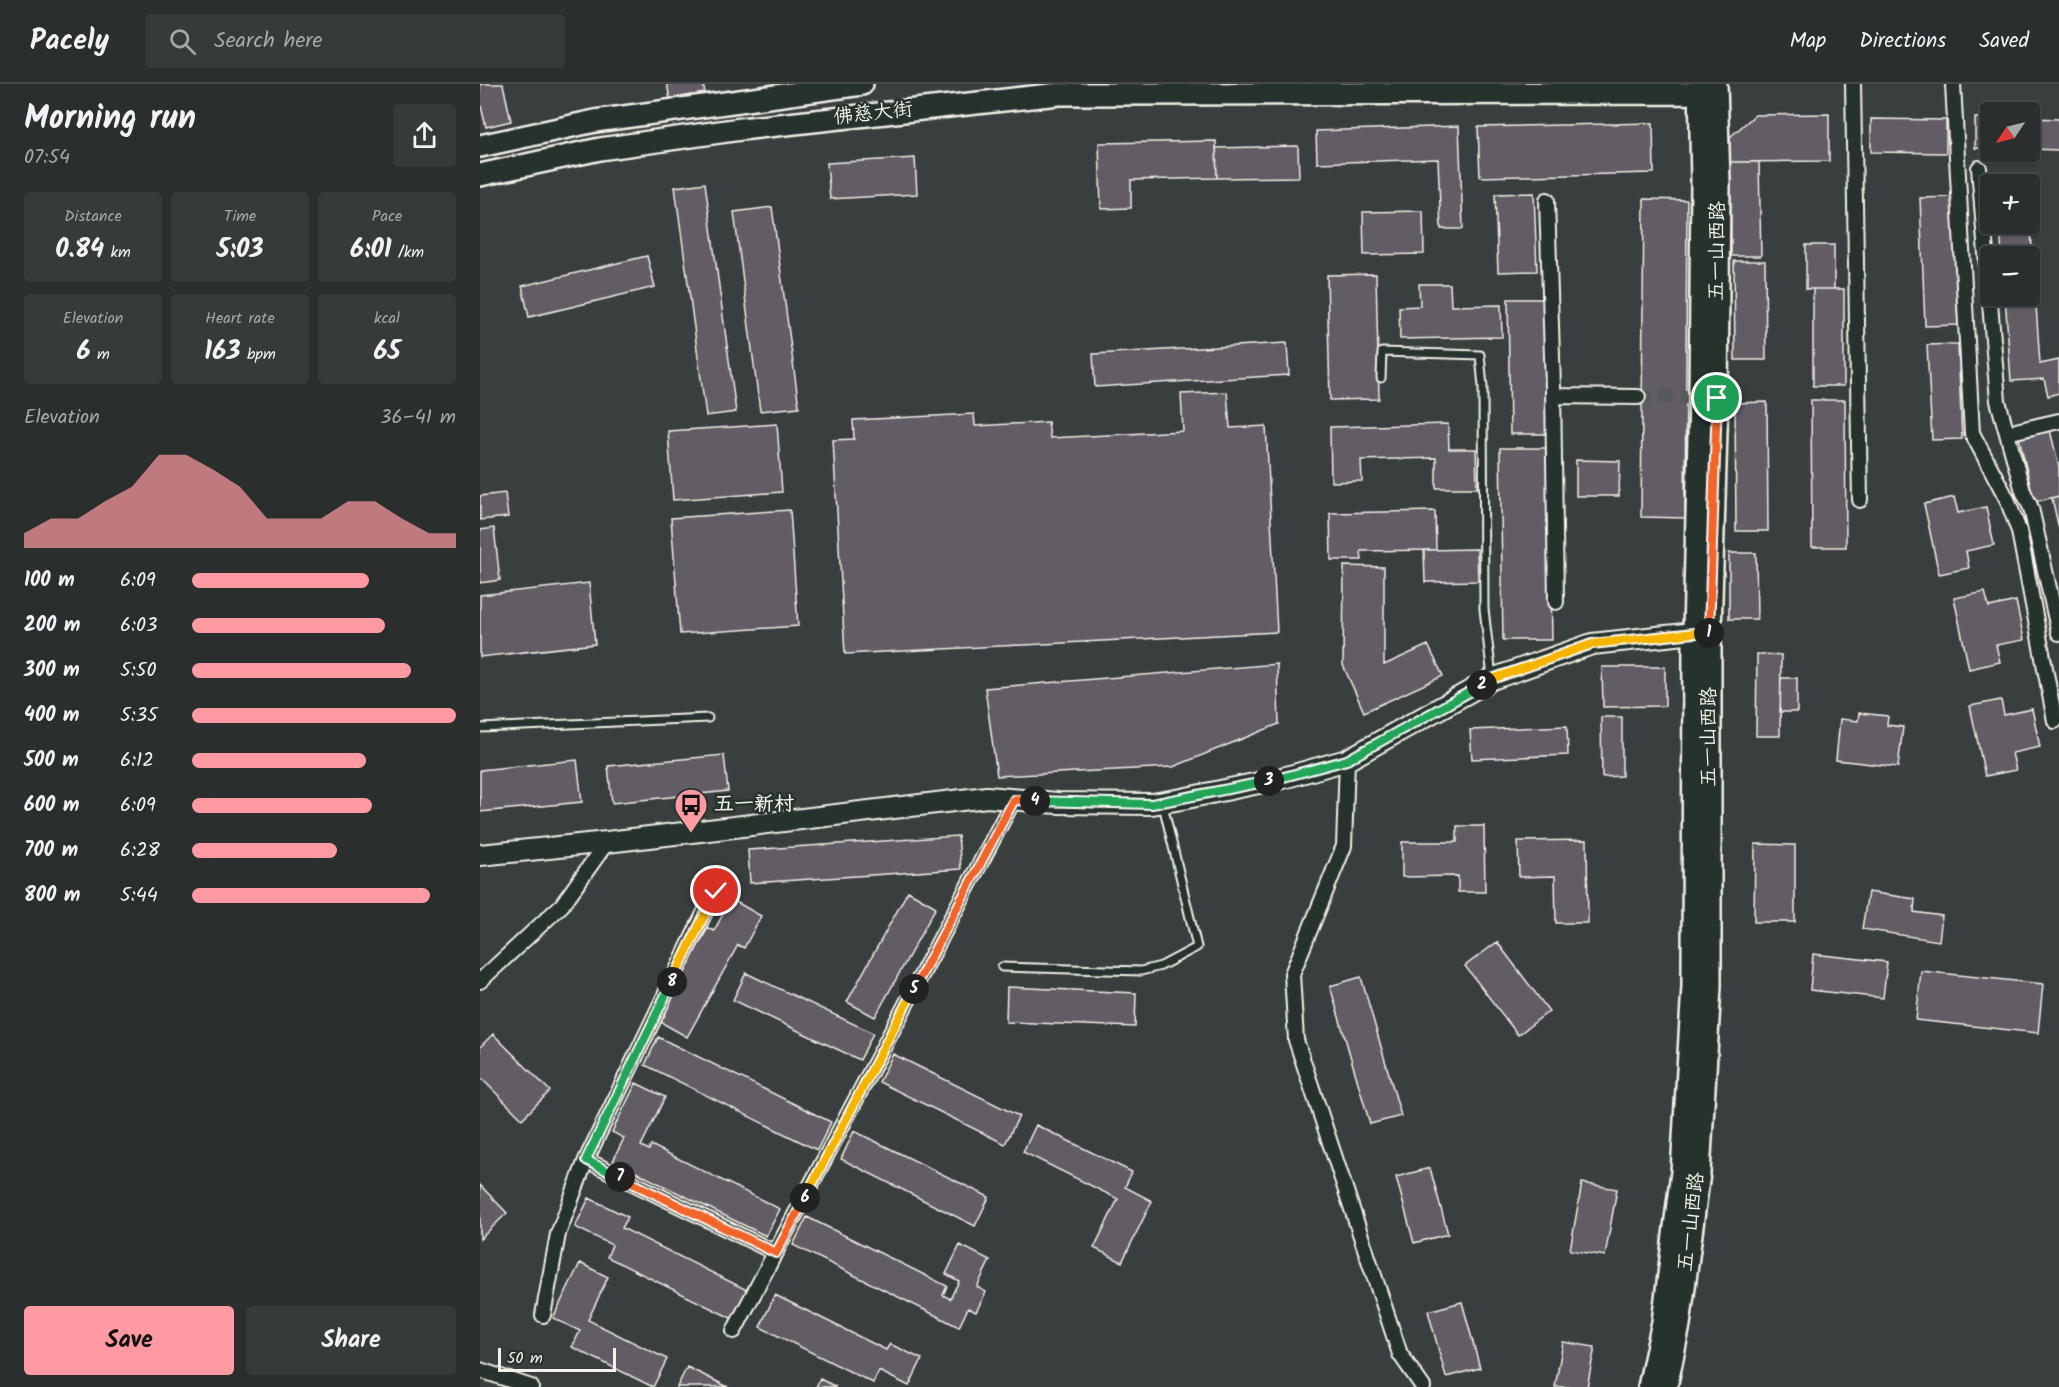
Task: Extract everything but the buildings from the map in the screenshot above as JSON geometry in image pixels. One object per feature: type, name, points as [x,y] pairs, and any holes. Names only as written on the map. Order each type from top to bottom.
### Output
[{"type":"main road","name":"佛慈大街","points":[[480,146],[595,121],[862,84]]},
{"type":"main road","name":"佛慈大街","points":[[480,175],[600,148],[741,129],[1059,94],[1709,86]]},
{"type":"main road","name":"五一山西路","points":[[1666,1387],[1679,1325],[1699,1173],[1710,986],[1695,398],[1709,86]]},
{"type":"main road","name":"五一山西路","points":[[1649,1387],[1663,1322],[1682,1172],[1693,998],[1702,633],[1717,375],[1719,182],[1709,86]]},
{"type":"street","points":[[1853,84],[1860,500]]},
{"type":"street","points":[[1953,84],[1972,433],[2007,499],[2019,531],[2055,721]]},
{"type":"street","points":[[1978,168],[1998,401],[2023,491],[2031,508],[2055,598],[2059,633]]},
{"type":"street","points":[[1547,200],[1556,602]]},
{"type":"street","points":[[1553,396],[1638,397]]},
{"type":"street","points":[[2007,433],[2059,421]]},
{"type":"street","points":[[480,855],[987,797],[1057,803],[1152,804],[1283,778],[1347,760],[1492,679],[1592,644],[1702,633]]},
{"type":"street","points":[[1347,760],[1344,846],[1292,974],[1296,1040],[1400,1354],[1424,1387]]},
{"type":"street","points":[[735,1331],[1014,800]]},
{"type":"street","points":[[480,981],[562,905],[607,842]]},
{"type":"street","points":[[543,1315],[558,1234],[586,1160],[716,891]]},
{"type":"street","points":[[586,1160],[776,1253]]},
{"type":"street","points":[[480,1370],[531,1387]]},
{"type":"lane","points":[[1381,378],[1382,351],[1480,355],[1483,387],[1484,609],[1492,679]]},
{"type":"lane","points":[[480,728],[708,718]]},
{"type":"lane","points":[[1002,967],[1141,970],[1161,966],[1197,947],[1162,802]]},
{"type":"tunnel","points":[[1638,397],[1689,397]]},
{"type":"place","name":"五一新村","points":[[691,834]]},
{"type":"route","points":[[716,891],[586,1160],[776,1253],[1014,800],[1152,804],[1283,778],[1347,760],[1492,679],[1592,644],[1710,633],[1717,398]]}]
